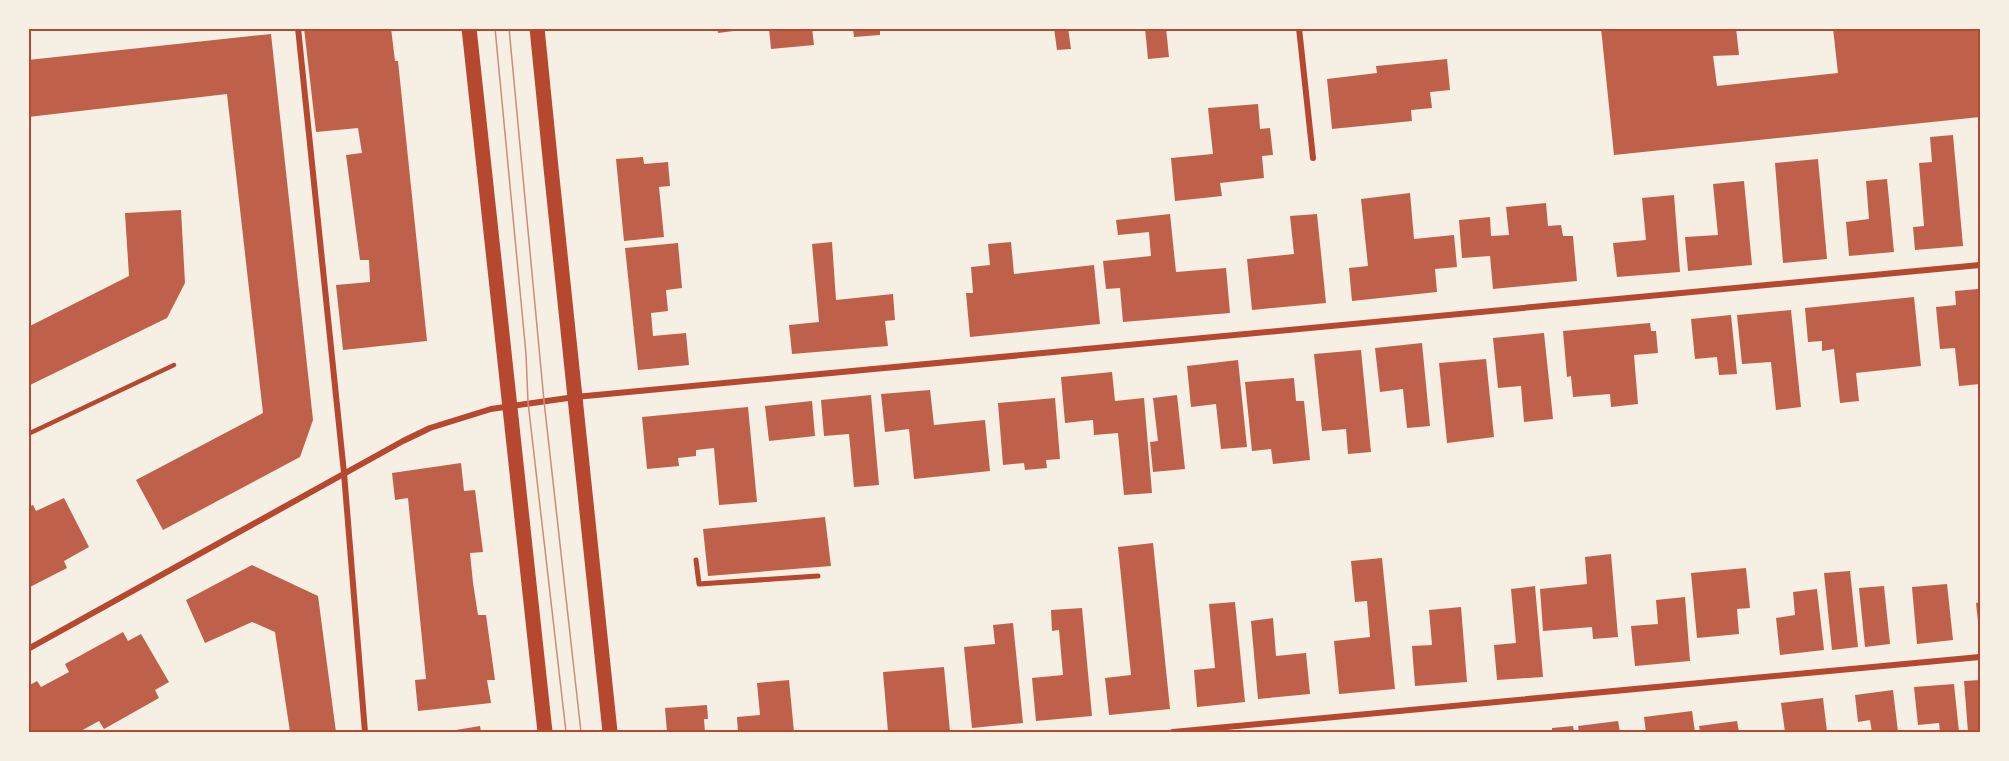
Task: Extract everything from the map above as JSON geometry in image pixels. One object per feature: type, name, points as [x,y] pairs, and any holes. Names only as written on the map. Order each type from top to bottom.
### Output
[{"type":"main road","points":[[470,28],[545,732]]},
{"type":"main road","points":[[537,28],[610,732]]},
{"type":"street","points":[[298,28],[344,473],[365,732]]},
{"type":"street","points":[[1299,28],[1313,158]]},
{"type":"street","points":[[28,649],[344,473],[430,428],[458,418],[510,405],[574,397],[1980,264]]},
{"type":"street","points":[[696,560],[699,584],[818,576]]},
{"type":"street","points":[[1173,732],[1980,657]]},
{"type":"lane","points":[[28,434],[174,365]]},
{"type":"building","points":[[304,28],[391,28],[395,61],[398,61],[427,341],[343,350],[336,285],[370,282],[369,260],[360,260],[346,155],[362,153],[358,128],[316,132]]},
{"type":"building","points":[[717,28],[742,28],[742,30],[718,33]]},
{"type":"building","points":[[769,28],[812,28],[814,45],[771,49]]},
{"type":"building","points":[[853,28],[880,28],[880,35],[854,37]]},
{"type":"building","points":[[1054,28],[1068,28],[1071,49],[1057,50]]},
{"type":"building","points":[[1145,28],[1166,28],[1169,57],[1148,59]]},
{"type":"building","points":[[1601,28],[1736,28],[1739,55],[1713,56],[1717,86],[1838,73],[1833,28],[1980,28],[1980,117],[1614,155]]},
{"type":"building","points":[[271,34],[313,420],[300,457],[163,530],[136,480],[263,413],[227,94],[28,117],[28,60]]},
{"type":"building","points":[[1447,59],[1450,90],[1430,92],[1432,108],[1411,110],[1412,121],[1332,129],[1327,79],[1377,73],[1376,66]]},
{"type":"building","points":[[1258,104],[1260,129],[1270,128],[1273,155],[1262,156],[1264,178],[1220,183],[1222,196],[1175,201],[1171,158],[1213,154],[1208,108]]},
{"type":"building","points":[[1953,135],[1963,246],[1915,250],[1913,227],[1924,226],[1919,163],[1932,162],[1930,137]]},
{"type":"building","points":[[643,157],[644,164],[668,162],[670,186],[659,187],[664,237],[624,241],[616,159]]},
{"type":"building","points":[[1818,159],[1827,259],[1783,263],[1775,163]]},
{"type":"building","points":[[1887,179],[1894,252],[1849,256],[1846,222],[1869,219],[1866,181]]},
{"type":"building","points":[[1744,181],[1752,265],[1688,271],[1685,237],[1718,235],[1713,184]]},
{"type":"building","points":[[1410,193],[1414,239],[1454,235],[1457,267],[1435,269],[1437,292],[1352,301],[1349,268],[1368,266],[1361,199]]},
{"type":"building","points":[[1674,195],[1680,272],[1617,277],[1613,243],[1646,240],[1642,198]]},
{"type":"building","points":[[1546,203],[1548,226],[1561,225],[1563,236],[1573,236],[1577,281],[1493,289],[1490,256],[1462,258],[1459,220],[1490,217],[1491,236],[1509,235],[1506,207]]},
{"type":"building","points":[[181,210],[185,283],[167,318],[28,386],[28,327],[129,276],[125,213]]},
{"type":"building","points":[[1170,214],[1176,272],[1226,268],[1230,313],[1123,322],[1120,288],[1106,289],[1103,261],[1151,256],[1149,232],[1118,235],[1116,220]]},
{"type":"building","points":[[1317,214],[1326,303],[1252,310],[1247,259],[1294,254],[1290,216]]},
{"type":"building","points":[[832,242],[836,300],[893,294],[895,320],[885,321],[888,346],[792,354],[789,325],[819,322],[812,244]]},
{"type":"building","points":[[1011,242],[1014,274],[1094,265],[1100,324],[970,337],[966,293],[973,293],[971,267],[990,265],[988,244]]},
{"type":"building","points":[[678,243],[682,288],[666,290],[668,311],[651,313],[653,336],[686,333],[689,365],[638,370],[625,248]]},
{"type":"building","points":[[1978,289],[1980,384],[1959,386],[1955,348],[1940,349],[1936,307],[1956,305],[1955,291]]},
{"type":"building","points":[[1914,297],[1921,366],[1856,373],[1859,401],[1840,403],[1834,349],[1822,351],[1822,341],[1808,342],[1805,308]]},
{"type":"building","points":[[1791,310],[1801,407],[1776,410],[1771,362],[1742,364],[1737,315]]},
{"type":"building","points":[[1731,315],[1737,374],[1719,375],[1717,357],[1695,359],[1691,319]]},
{"type":"building","points":[[1650,323],[1651,331],[1656,331],[1658,353],[1634,355],[1638,404],[1611,407],[1610,394],[1573,397],[1571,376],[1567,377],[1563,331]]},
{"type":"building","points":[[1544,333],[1553,419],[1524,422],[1521,386],[1498,388],[1493,338]]},
{"type":"building","points":[[1422,343],[1430,426],[1407,428],[1403,389],[1380,392],[1375,348]]},
{"type":"building","points":[[1361,350],[1371,452],[1348,454],[1346,429],[1322,431],[1314,354]]},
{"type":"building","points":[[1486,359],[1494,437],[1447,443],[1439,363]]},
{"type":"building","points":[[1238,360],[1247,447],[1221,449],[1216,404],[1191,407],[1187,366]]},
{"type":"building","points":[[1112,372],[1115,401],[1144,398],[1152,493],[1124,495],[1118,433],[1094,435],[1093,420],[1065,423],[1061,377]]},
{"type":"building","points":[[1294,378],[1296,401],[1304,401],[1310,460],[1273,464],[1271,449],[1252,451],[1245,382]]},
{"type":"building","points":[[930,390],[934,425],[985,420],[990,471],[914,479],[909,429],[885,432],[881,394]]},
{"type":"building","points":[[871,395],[879,485],[854,487],[849,434],[824,436],[821,400]]},
{"type":"building","points":[[1177,395],[1185,469],[1153,472],[1150,442],[1158,441],[1153,398]]},
{"type":"building","points":[[1055,398],[1060,459],[1046,460],[1047,468],[1025,470],[1024,463],[1003,465],[998,403]]},
{"type":"building","points":[[812,401],[815,436],[769,441],[765,406]]},
{"type":"building","points":[[748,407],[757,502],[719,505],[714,448],[696,450],[696,456],[678,458],[679,466],[647,469],[642,417]]},
{"type":"building","points":[[461,463],[464,491],[475,490],[483,552],[470,553],[473,583],[478,615],[486,615],[495,680],[487,680],[491,703],[418,711],[415,680],[426,679],[408,498],[395,500],[392,473]]},
{"type":"building","points":[[64,498],[89,547],[64,561],[67,568],[28,588],[28,507],[33,505],[36,511]]},
{"type":"building","points":[[825,517],[831,566],[708,576],[703,529]]},
{"type":"building","points":[[1153,543],[1170,709],[1109,715],[1105,678],[1131,675],[1118,547]]},
{"type":"building","points":[[1611,554],[1618,637],[1593,639],[1592,627],[1543,631],[1540,589],[1587,584],[1585,557]]},
{"type":"building","points":[[1382,558],[1395,689],[1339,694],[1334,641],[1370,637],[1367,601],[1355,602],[1351,561]]},
{"type":"building","points":[[252,565],[318,596],[336,732],[290,732],[275,632],[252,622],[205,643],[186,600]]},
{"type":"building","points":[[1746,568],[1750,608],[1737,609],[1739,634],[1697,638],[1691,573]]},
{"type":"building","points":[[1850,571],[1858,647],[1832,650],[1824,573]]},
{"type":"building","points":[[1947,584],[1953,640],[1917,644],[1912,587]]},
{"type":"building","points":[[1535,586],[1543,677],[1497,680],[1494,645],[1516,643],[1511,589]]},
{"type":"building","points":[[1884,586],[1890,644],[1865,647],[1859,588]]},
{"type":"building","points":[[1817,589],[1824,650],[1780,655],[1776,618],[1795,615],[1793,592]]},
{"type":"building","points":[[1685,597],[1690,661],[1635,666],[1631,626],[1658,624],[1656,600]]},
{"type":"building","points":[[1235,602],[1245,702],[1197,707],[1194,670],[1215,668],[1209,604]]},
{"type":"building","points":[[1980,602],[1980,630],[1979,630],[1976,603]]},
{"type":"building","points":[[1461,607],[1467,682],[1415,686],[1412,646],[1432,645],[1429,610]]},
{"type":"building","points":[[1082,608],[1092,716],[1036,721],[1032,678],[1063,675],[1059,630],[1052,631],[1051,610]]},
{"type":"building","points":[[1273,618],[1276,656],[1306,653],[1310,694],[1258,699],[1251,621]]},
{"type":"building","points":[[1013,623],[1023,723],[972,728],[964,647],[995,644],[993,625]]},
{"type":"building","points":[[123,632],[128,641],[141,634],[169,682],[155,690],[159,698],[104,729],[99,721],[79,732],[28,732],[28,686],[37,681],[41,687],[69,672],[65,664]]},
{"type":"building","points":[[944,667],[950,732],[888,732],[883,672]]},
{"type":"building","points":[[789,680],[794,732],[738,732],[737,717],[760,715],[757,683]]},
{"type":"building","points":[[1980,680],[1980,732],[1968,732],[1964,681]]},
{"type":"building","points":[[1954,684],[1959,732],[1940,732],[1939,723],[1918,725],[1914,687]]},
{"type":"building","points":[[1893,690],[1898,732],[1872,732],[1870,720],[1858,722],[1855,695]]},
{"type":"building","points":[[1823,698],[1827,732],[1785,732],[1781,703]]},
{"type":"building","points":[[707,705],[708,719],[704,719],[705,732],[667,732],[665,708]]},
{"type":"building","points":[[1692,711],[1695,732],[1646,732],[1644,717]]},
{"type":"building","points":[[1618,721],[1620,732],[1579,732],[1578,726]]},
{"type":"building","points":[[1737,721],[1739,732],[1700,732],[1699,726]]},
{"type":"building","points":[[480,726],[481,732],[450,732],[450,731]]},
{"type":"building","points":[[1573,726],[1574,732],[1552,732],[1552,728]]},
{"type":"tram line","points":[[495,28],[526,354],[528,402],[566,732]]},
{"type":"tram line","points":[[509,28],[544,401],[581,732]]}]
